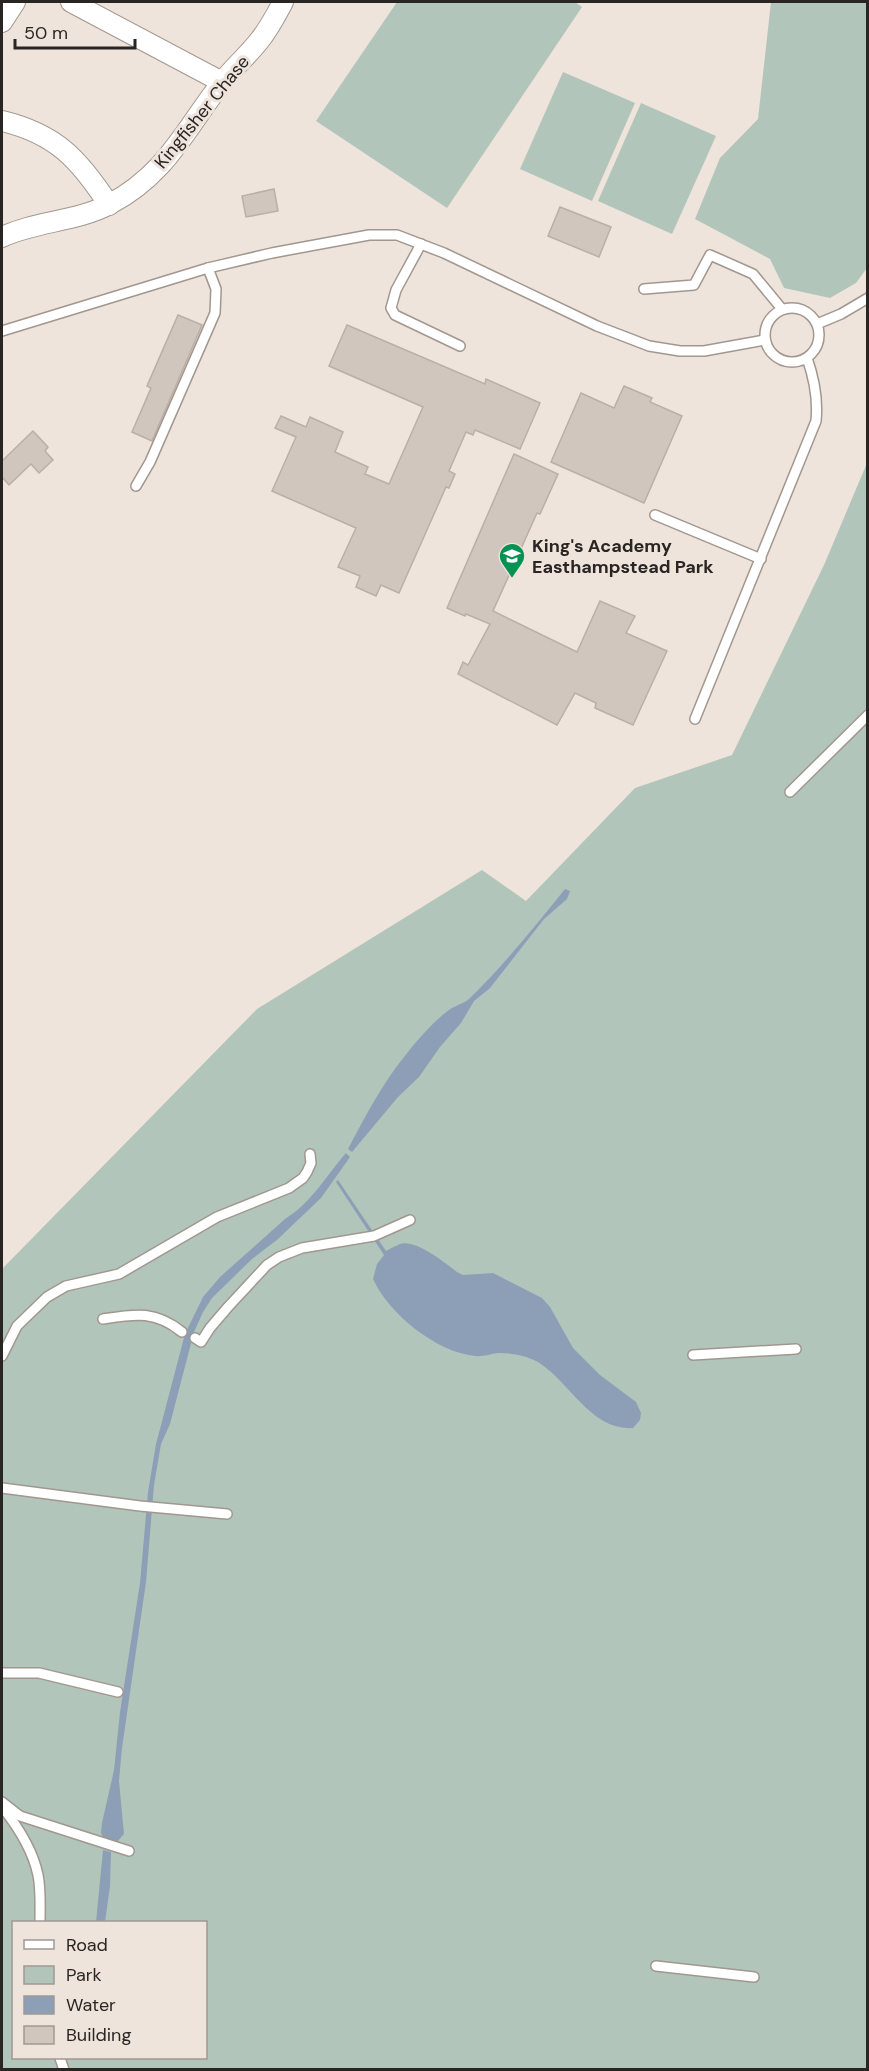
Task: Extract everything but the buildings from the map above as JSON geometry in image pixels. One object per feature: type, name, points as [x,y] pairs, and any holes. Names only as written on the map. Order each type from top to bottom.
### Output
[{"type":"street","points":[[2,22],[15,2]]},
{"type":"street","points":[[72,2],[222,82]]},
{"type":"street","name":"Kingfisher Chase","points":[[2,237],[14,231],[89,213],[109,205],[136,189],[169,157],[222,82],[258,42],[283,2]]},
{"type":"street","points":[[2,121],[38,132],[66,151],[95,183],[109,205]]},
{"type":"lane","points":[[2,331],[208,268],[272,253],[369,235],[397,236],[444,253],[597,326],[649,346],[680,351],[704,351],[765,340]]},
{"type":"lane","points":[[421,244],[396,290],[391,308],[395,315],[460,346]]},
{"type":"lane","points":[[644,289],[694,285],[710,255],[753,274],[782,309]]},
{"type":"lane","points":[[136,486],[150,462],[215,313],[216,289],[208,268]]},
{"type":"lane","points":[[817,324],[841,314],[867,298]]},
{"type":"lane","points":[[782,309],[802,310],[810,315],[817,324],[819,335],[814,352],[807,358],[796,362],[778,359],[765,340],[768,321],[782,309]]},
{"type":"lane","points":[[695,719],[816,421],[817,409],[807,358]]},
{"type":"lane","points":[[655,515],[760,559]]},
{"type":"lane","points":[[789,792],[867,715]]},
{"type":"lane","points":[[2,1356],[18,1326],[47,1297],[66,1286],[119,1274],[217,1217],[289,1188],[303,1178],[307,1172],[311,1163],[310,1154]]},
{"type":"lane","points":[[195,1338],[201,1342],[228,1307],[267,1265],[279,1257],[302,1248],[374,1236],[410,1220]]},
{"type":"lane","points":[[103,1319],[135,1314],[153,1316],[171,1323],[182,1332]]},
{"type":"lane","points":[[693,1355],[796,1349]]},
{"type":"lane","points":[[2,1488],[140,1506],[227,1514]]},
{"type":"lane","points":[[2,1673],[39,1673],[118,1692]]},
{"type":"lane","points":[[2,1804],[20,1816],[129,1851]]},
{"type":"lane","points":[[2,1804],[34,1861],[38,1876],[40,1921]]},
{"type":"lane","points":[[656,1966],[754,1977]]},
{"type":"green space","points":[[397,2],[575,2],[582,7],[447,208],[316,121]]},
{"type":"green space","points":[[771,2],[867,2],[867,268],[856,283],[830,298],[784,288],[770,259],[695,219],[720,158],[758,119]]},
{"type":"green space","points":[[563,72],[635,103],[592,201],[520,169]]},
{"type":"green space","points":[[641,103],[716,136],[672,234],[598,201]]},
{"type":"green space","points":[[867,463],[867,2069],[2,2070],[2,1269],[257,1009],[482,870],[526,901],[635,788],[732,755],[824,565]]},
{"type":"water","points":[[565,889],[570,891],[567,899],[544,919],[490,988],[474,1001],[461,1023],[440,1047],[419,1077],[398,1097],[352,1152],[348,1149],[383,1087],[413,1046],[438,1019],[469,999],[482,986]]},
{"type":"water","points":[[346,1153],[350,1157],[321,1198],[212,1298],[194,1332],[170,1424],[161,1444],[154,1485],[146,1582],[119,1781],[124,1834],[117,1842],[105,1841],[101,1833],[102,1823],[114,1770],[120,1712],[140,1583],[148,1492],[156,1444],[185,1334],[203,1297],[220,1277],[303,1205]]},
{"type":"water","points":[[338,1180],[386,1251],[400,1244],[414,1245],[463,1275],[493,1273],[542,1298],[550,1307],[573,1348],[600,1375],[636,1402],[641,1413],[640,1420],[633,1428],[618,1427],[605,1422],[593,1414],[538,1362],[508,1353],[478,1356],[460,1353],[415,1329],[390,1305],[373,1279],[377,1264],[384,1255],[336,1182]]},
{"type":"water","points":[[103,1850],[111,1852],[110,1886],[105,1921],[96,1921]]},
{"type":"place","name":"King's Academy Easthampstead Park","points":[[512,579]]}]
